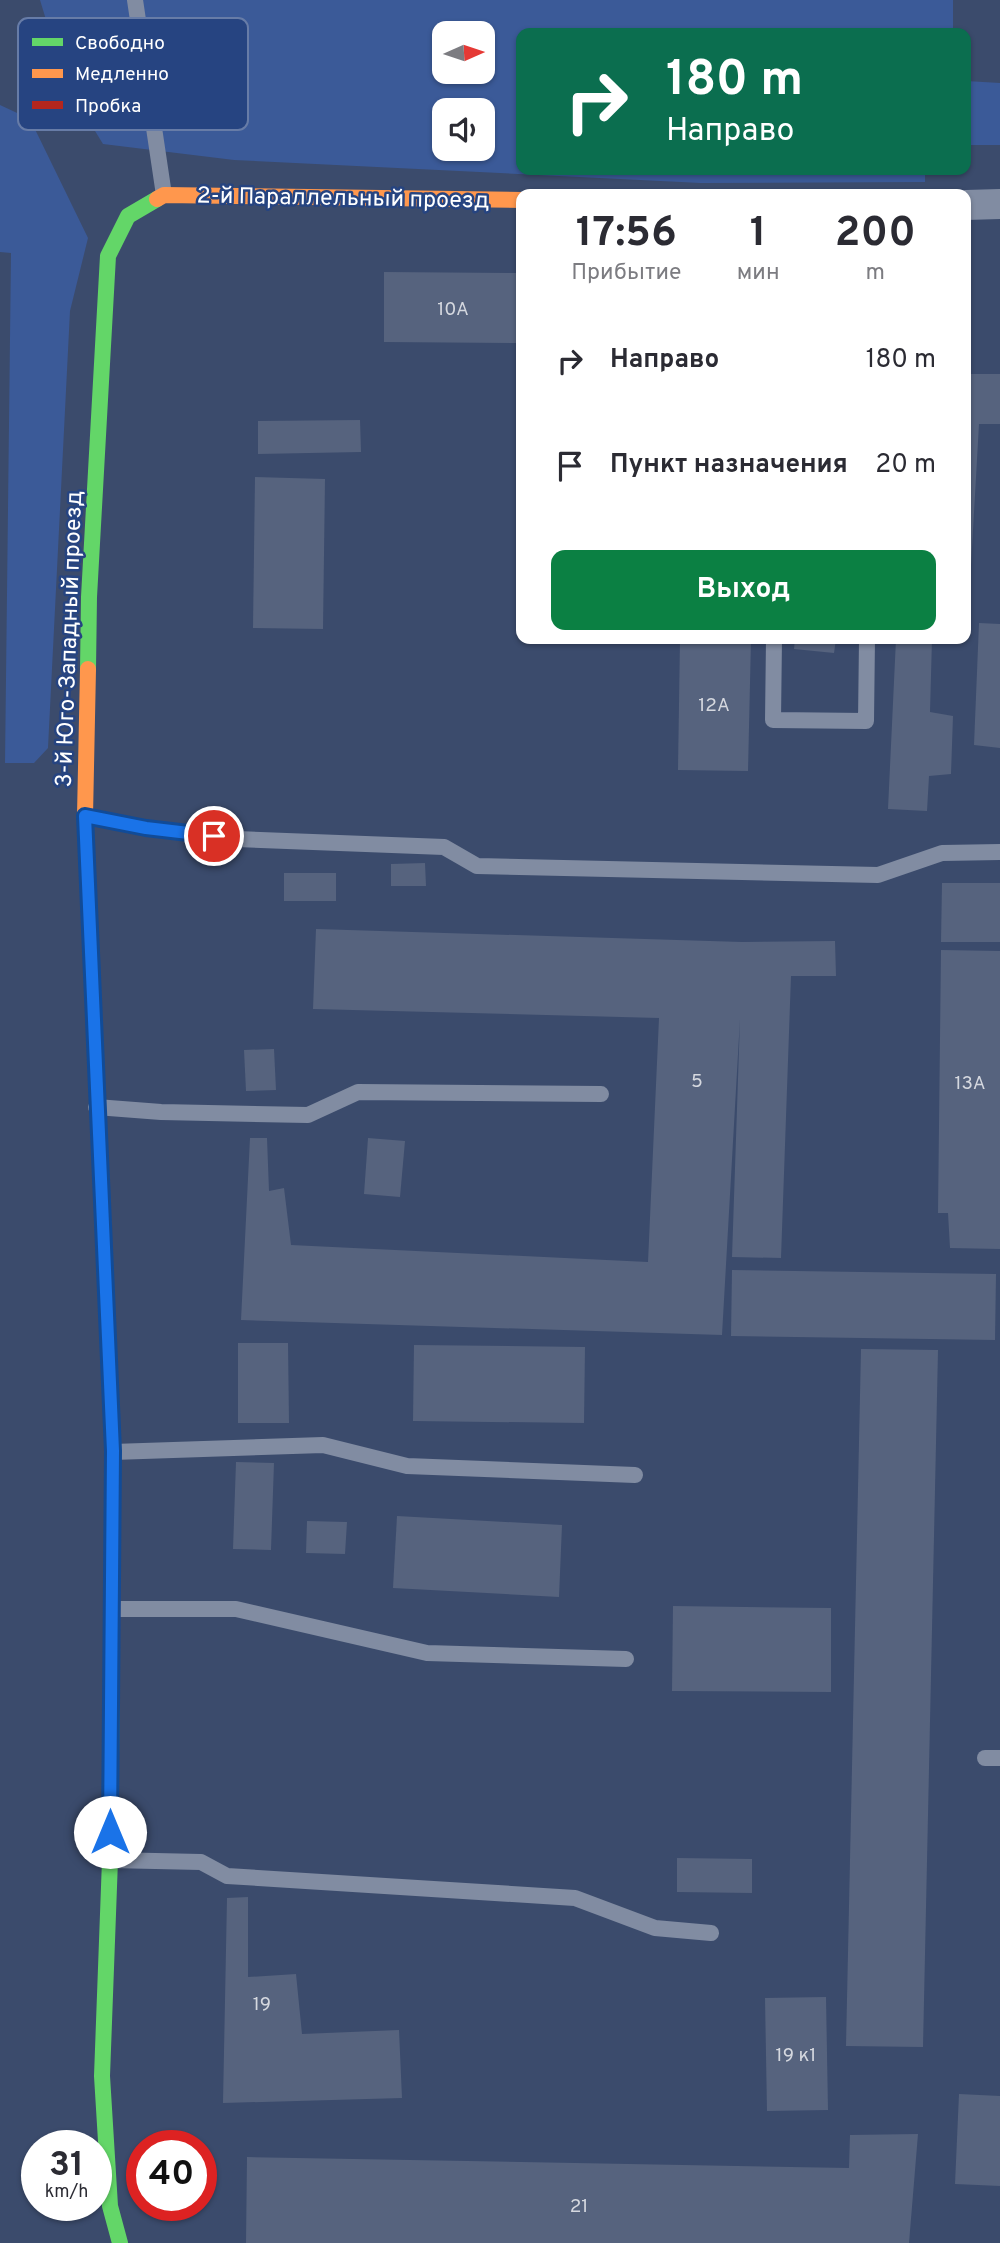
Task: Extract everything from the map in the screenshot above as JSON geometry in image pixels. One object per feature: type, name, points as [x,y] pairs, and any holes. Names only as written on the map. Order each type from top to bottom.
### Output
[{"type":"street","name":"2-й Параллельный проезд","points":[[164,195],[516,200]]},
{"type":"street","name":"3-й Юго-Западный проезд","points":[[120,2243],[110,2206],[102,2076],[110,1860],[113,1451],[85,816],[89,597],[108,256],[128,216],[164,195]]},
{"type":"street","points":[[971,205],[1000,204]]},
{"type":"lane","points":[[135,0],[138,18]]},
{"type":"lane","points":[[154,130],[164,195]]},
{"type":"lane","points":[[774,644],[773,720],[866,721],[867,644]]},
{"type":"lane","points":[[85,816],[146,828],[237,839],[443,848],[477,866],[878,875],[942,853],[1000,852]]},
{"type":"lane","points":[[96,1107],[161,1112],[308,1115],[358,1092],[601,1094]]},
{"type":"lane","points":[[113,1451],[323,1446],[407,1466],[635,1475]]},
{"type":"lane","points":[[112,1609],[236,1609],[427,1653],[626,1659]]},
{"type":"lane","points":[[110,1860],[201,1862],[227,1876],[575,1898],[655,1928],[711,1933]]},
{"type":"shaded area","points":[[40,0],[953,0],[953,28],[516,28],[516,174],[234,160],[103,144],[94,130],[248,130],[248,18],[45,18]]},
{"type":"shaded area","points":[[971,81],[1000,83],[1000,145],[971,145]]},
{"type":"shaded area","points":[[0,105],[18,113],[18,130],[35,130],[88,238],[70,311],[48,748],[34,763],[5,763],[11,253],[0,252]]},
{"type":"shaded area","points":[[539,175],[925,175],[925,182],[701,183]]},
{"type":"building","points":[[384,272],[516,273],[516,343],[384,342]]},
{"type":"building","points":[[971,374],[1000,374],[1000,424],[979,424],[971,566]]},
{"type":"building","points":[[360,420],[361,452],[258,454],[258,421]]},
{"type":"building","points":[[255,477],[325,479],[323,629],[253,628]]},
{"type":"building","points":[[979,623],[1000,624],[1000,748],[974,745]]},
{"type":"building","points":[[680,644],[751,644],[748,771],[678,770]]},
{"type":"building","points":[[794,644],[835,644],[834,653],[794,649]]},
{"type":"building","points":[[896,644],[932,644],[930,712],[953,716],[951,774],[929,776],[927,811],[888,809]]},
{"type":"building","points":[[425,863],[426,886],[391,886],[391,864]]},
{"type":"building","points":[[284,873],[336,873],[336,901],[284,901]]},
{"type":"building","points":[[942,883],[1000,883],[1000,942],[941,942]]},
{"type":"building","points":[[316,929],[742,942],[835,941],[836,976],[791,976],[781,1258],[732,1257],[740,1019],[722,1335],[241,1320],[250,1138],[267,1138],[269,1191],[284,1188],[291,1245],[648,1262],[659,1018],[313,1009]]},
{"type":"building","points":[[941,950],[1000,951],[1000,1249],[950,1248],[948,1213],[938,1213]]},
{"type":"building","points":[[274,1049],[276,1090],[246,1091],[244,1050]]},
{"type":"building","points":[[368,1138],[405,1141],[400,1197],[364,1194]]},
{"type":"building","points":[[732,1270],[996,1274],[995,1340],[731,1336]]},
{"type":"building","points":[[238,1343],[288,1343],[289,1423],[238,1423]]},
{"type":"building","points":[[414,1345],[585,1347],[584,1423],[413,1421]]},
{"type":"building","points":[[861,1349],[938,1350],[923,2047],[846,2046]]},
{"type":"building","points":[[236,1462],[274,1463],[271,1550],[233,1549]]},
{"type":"building","points":[[397,1516],[562,1525],[559,1597],[393,1588]]},
{"type":"building","points":[[307,1521],[347,1522],[345,1554],[306,1553]]},
{"type":"building","points":[[673,1606],[831,1608],[831,1692],[672,1691]]},
{"type":"building","points":[[677,1858],[752,1859],[752,1893],[677,1892]]},
{"type":"building","points":[[248,1897],[248,1977],[296,1974],[302,2034],[399,2030],[402,2098],[223,2103],[227,1898]]},
{"type":"building","points":[[826,1997],[828,2110],[767,2111],[765,1998]]},
{"type":"building","points":[[959,2094],[1000,2096],[1000,2186],[955,2184]]},
{"type":"building","points":[[918,2134],[909,2243],[246,2243],[247,2157],[849,2168],[850,2135]]},
{"type":"traffic: fast","points":[[88,669],[89,597],[108,256],[128,216],[157,199]]},
{"type":"traffic: fast","points":[[112,1650],[110,1860],[102,2076],[110,2206],[120,2243]]},
{"type":"traffic: slow","points":[[157,199],[164,195],[516,200]]},
{"type":"traffic: slow","points":[[88,669],[85,816],[104,1242]]},
{"type":"traffic: jam","points":[[104,1242],[113,1452],[112,1650]]},
{"type":"route","points":[[110,1832],[113,1451],[85,816],[146,828],[214,836]]}]
